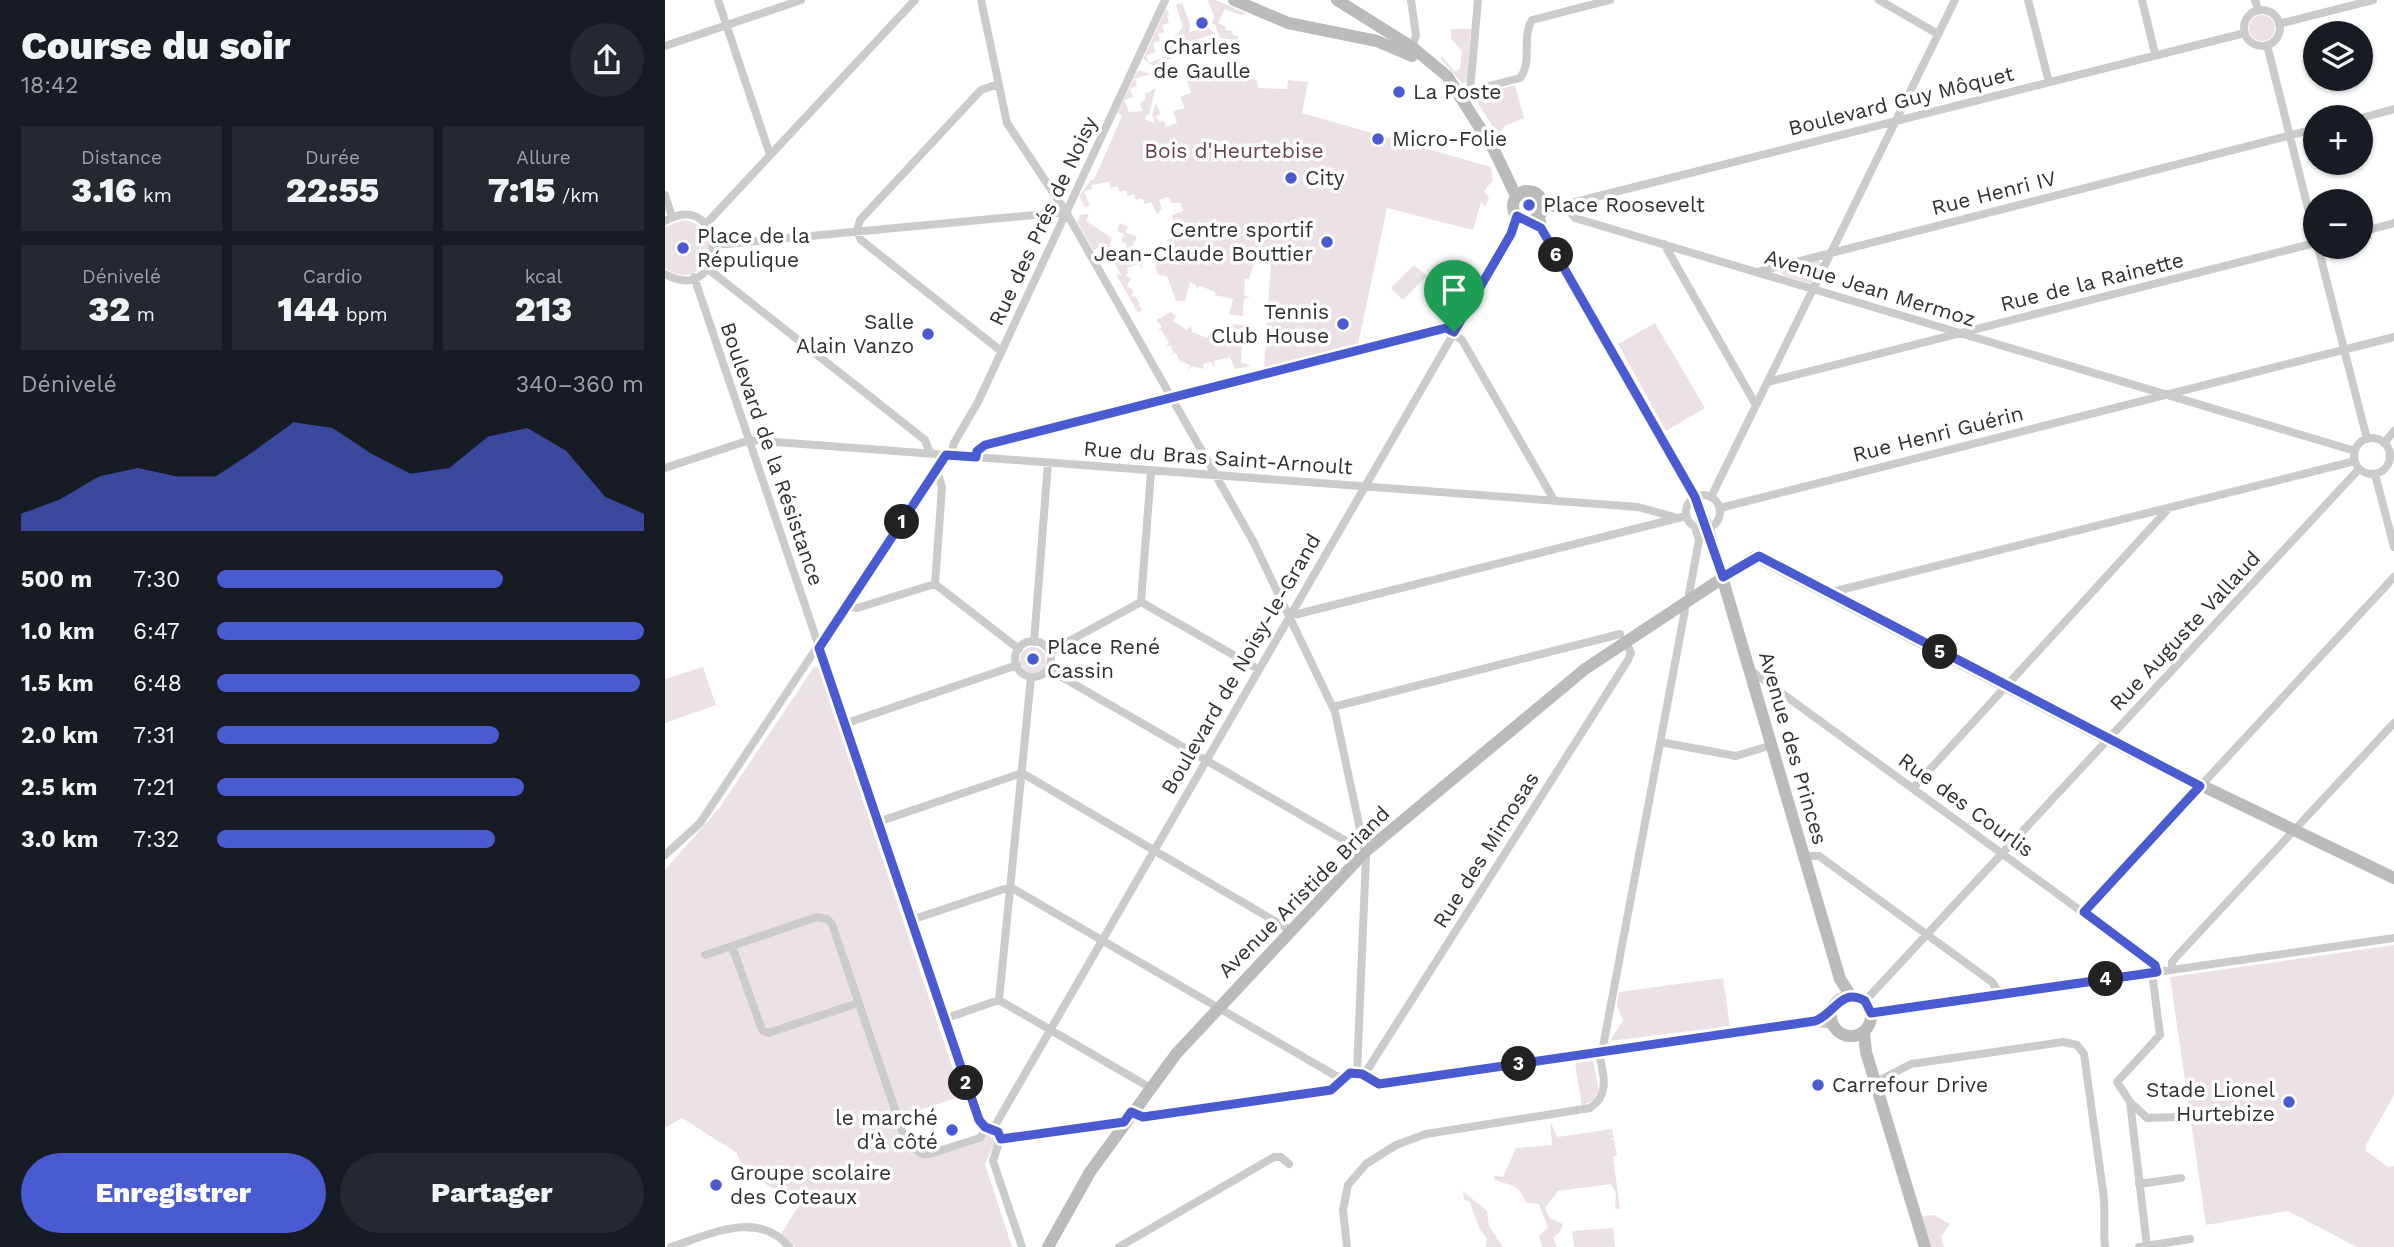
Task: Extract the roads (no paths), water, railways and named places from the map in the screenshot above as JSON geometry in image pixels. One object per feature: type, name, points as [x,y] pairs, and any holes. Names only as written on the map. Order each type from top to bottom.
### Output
[{"type":"main road","points":[[1234,0],[1288,23],[1362,37],[1413,52]]},
{"type":"main road","points":[[1337,0],[1400,40],[1465,95],[1520,194]]},
{"type":"main road","points":[[1362,37],[1370,29],[1368,20]]},
{"type":"main road","points":[[1520,194],[1538,194],[1539,218],[1517,216],[1513,208],[1520,194]]},
{"type":"main road","name":"Avenue des Princes","points":[[1539,218],[1695,497],[1701,528],[1723,577],[1845,998]]},
{"type":"main road","name":"Avenue Aristide Briand","points":[[1048,1247],[1090,1172],[1149,1087],[1217,1008],[1365,852],[1585,669],[1610,652],[1623,638],[1756,556],[1828,593]]},
{"type":"main road","points":[[1828,593],[2108,740],[2394,878]]},
{"type":"main road","points":[[1845,998],[1868,1007],[1870,1023],[1857,1034],[1840,1032],[1833,1019],[1845,998]]},
{"type":"main road","points":[[1857,1034],[1866,1052],[1925,1247]]},
{"type":"main road","points":[[1857,1034],[1916,1247]]},
{"type":"street","points":[[718,0],[770,156]]},
{"type":"street","points":[[665,46],[801,0]]},
{"type":"street","points":[[705,225],[915,0]]},
{"type":"street","points":[[981,0],[1007,123],[1066,212],[1216,475],[1290,613],[1333,707],[1365,852],[1360,1074]]},
{"type":"street","name":"Rue des Prés de Noisy","points":[[665,855],[691,834],[948,455],[973,412],[1165,0]]},
{"type":"street","points":[[1411,0],[1416,35],[1413,52]]},
{"type":"street","points":[[1478,0],[1465,95],[1520,78],[1525,68],[1527,28],[1532,20],[1606,0]]},
{"type":"street","points":[[1879,0],[1938,34]]},
{"type":"street","points":[[1711,497],[1955,0]]},
{"type":"street","points":[[2028,0],[2049,82]]},
{"type":"street","points":[[2142,0],[2155,54]]},
{"type":"street","points":[[2255,0],[2258,10]]},
{"type":"street","points":[[2279,23],[2370,0]]},
{"type":"street","points":[[2258,10],[2274,14],[2279,23],[2276,39],[2267,45],[2251,42],[2245,33],[2245,21],[2258,10]]},
{"type":"street","name":"Boulevard Guy Môquet","points":[[1568,209],[1575,202],[2245,33]]},
{"type":"street","points":[[1386,44],[1389,39],[1400,40]]},
{"type":"street","points":[[2267,45],[2303,189]]},
{"type":"street","points":[[998,84],[981,90],[860,220],[857,231],[861,240],[1001,351]]},
{"type":"street","points":[[2373,115],[2394,109]]},
{"type":"street","name":"Rue Henri IV","points":[[1757,272],[2303,132]]},
{"type":"street","points":[[665,195],[669,219],[690,216],[705,225],[715,245],[707,268],[694,277],[666,277]]},
{"type":"street","points":[[1539,218],[1568,209]]},
{"type":"street","name":"Avenue Jean Mermoz","points":[[1568,209],[1575,218],[2355,451]]},
{"type":"street","points":[[715,245],[1066,212]]},
{"type":"street","name":"Boulevard de Noisy-le-Grand","points":[[990,1128],[1511,234],[1517,216]]},
{"type":"street","points":[[2373,229],[2394,223]]},
{"type":"street","points":[[1664,244],[1756,405]]},
{"type":"street","name":"Rue de la Rainette","points":[[1768,382],[2303,248]]},
{"type":"street","points":[[2321,259],[2367,439]]},
{"type":"street","points":[[707,268],[925,440],[930,453]]},
{"type":"street","name":"Boulevard de la Résistance","points":[[694,277],[979,1120],[990,1128]]},
{"type":"street","points":[[976,457],[977,451],[985,445],[1446,328],[1454,332],[1554,500]]},
{"type":"street","name":"Rue Henri Guérin","points":[[1720,508],[2394,337]]},
{"type":"street","points":[[2383,443],[2394,431]]},
{"type":"street","points":[[2367,439],[2383,443],[2392,456],[2384,469],[2375,474]]},
{"type":"street","points":[[2357,465],[2355,451],[2367,439]]},
{"type":"street","name":"Rue du Bras Saint-Arnoult","points":[[665,468],[750,440],[1554,500],[1649,508],[1682,517]]},
{"type":"street","points":[[1034,642],[1048,463]]},
{"type":"street","points":[[1828,593],[2169,508],[2357,465],[2375,474],[2394,547]]},
{"type":"street","name":"Rue Auguste Vallaud","points":[[1868,1007],[1927,935],[2357,465]]},
{"type":"street","points":[[1141,602],[1151,471]]},
{"type":"street","points":[[934,473],[939,477],[942,487],[935,584]]},
{"type":"street","points":[[1682,517],[1695,497],[1711,497]]},
{"type":"street","points":[[1701,528],[1719,518],[1720,508],[1711,497]]},
{"type":"street","points":[[1913,788],[2169,508]]},
{"type":"street","points":[[1290,613],[1298,614],[1682,517],[1701,528]]},
{"type":"street","points":[[1347,1247],[1344,1197],[1347,1185],[1366,1164],[1418,1135],[1590,1108],[1605,1089],[1601,1052],[1701,528]]},
{"type":"street","points":[[2084,912],[2394,577]]},
{"type":"street","points":[[846,606],[857,608],[935,584]]},
{"type":"street","points":[[935,584],[1019,649]]},
{"type":"street","points":[[1049,652],[1141,602]]},
{"type":"street","points":[[1141,602],[1258,668]]},
{"type":"street","points":[[1333,707],[1602,639],[1623,638]]},
{"type":"street","name":"Rue des Mimosas","points":[[1360,1074],[1628,660],[1631,653],[1623,638]]},
{"type":"street","points":[[1602,639],[1610,652]]},
{"type":"street","points":[[1019,649],[1034,642]]},
{"type":"street","points":[[1034,642],[1049,652]]},
{"type":"street","points":[[1019,649],[1017,665],[1022,673],[1031,677],[1041,675],[1048,669],[1049,652]]},
{"type":"street","points":[[844,724],[1017,665]]},
{"type":"street","points":[[1048,669],[1365,852]]},
{"type":"street","name":"Rue des Courlis","points":[[1750,670],[2084,912],[2155,965],[2155,972]]},
{"type":"street","points":[[999,1000],[1031,677]]},
{"type":"street","points":[[2172,970],[2172,962],[2178,955],[2394,723]]},
{"type":"street","points":[[1660,742],[1736,755],[1772,745]]},
{"type":"street","points":[[878,822],[1022,774],[1290,929]]},
{"type":"street","points":[[1804,856],[1819,856],[1992,982],[2000,994]]},
{"type":"street","points":[[911,920],[1010,887],[1336,1076],[1360,1074],[1373,1083],[1833,1019]]},
{"type":"street","points":[[705,955],[817,917],[827,919],[832,924],[900,1130],[912,1149],[929,1154],[980,1138],[990,1128],[1001,1139]]},
{"type":"street","points":[[1868,1007],[2000,994],[2394,938]]},
{"type":"street","points":[[733,946],[762,1030],[768,1033],[858,1003]]},
{"type":"street","points":[[2155,972],[2160,1035],[2117,1079],[2117,1085],[2130,1102],[2151,1119],[2176,1117]]},
{"type":"street","points":[[944,1019],[999,1000],[1149,1087]]},
{"type":"street","points":[[1875,1082],[1911,1064],[2063,1042],[2077,1045],[2084,1054],[2105,1204],[2101,1218],[2105,1247]]},
{"type":"street","points":[[1001,1139],[1127,1117],[1331,1090],[1343,1077]]},
{"type":"street","points":[[2130,1102],[2143,1246],[2190,1239]]},
{"type":"street","points":[[1001,1139],[993,1161],[1022,1247]]},
{"type":"street","points":[[1119,1247],[1274,1157],[1281,1157],[1289,1164]]},
{"type":"street","points":[[2139,1184],[2167,1176],[2181,1178]]},
{"type":"street","points":[[671,1247],[687,1245],[730,1228],[748,1227],[772,1232],[789,1247]]},
{"type":"place","name":"Charles de Gaulle","points":[[1202,23]]},
{"type":"place","name":"La Poste","points":[[1399,92]]},
{"type":"place","name":"Micro-Folie","points":[[1378,139]]},
{"type":"place","name":"City","points":[[1291,178]]},
{"type":"place","name":"Place Roosevelt","points":[[1529,205]]},
{"type":"place","name":"Centre sportif Jean-Claude Bouttier","points":[[1327,242]]},
{"type":"place","name":"Place de la Répulique","points":[[683,248]]},
{"type":"place","name":"Tennis Club House","points":[[1343,324]]},
{"type":"place","name":"Salle Alain Vanzo","points":[[928,334]]},
{"type":"place","name":"Place René Cassin","points":[[1033,659]]},
{"type":"place","name":"Carrefour Drive","points":[[1818,1085]]},
{"type":"place","name":"Stade Lionel Hurtebize","points":[[2289,1102]]},
{"type":"place","name":"le marché d'à côté","points":[[952,1130]]},
{"type":"place","name":"Groupe scolaire des Coteaux","points":[[716,1185]]},
{"type":"park label","name":"Bois d'Heurtebise","points":[[1234,151]]}]
